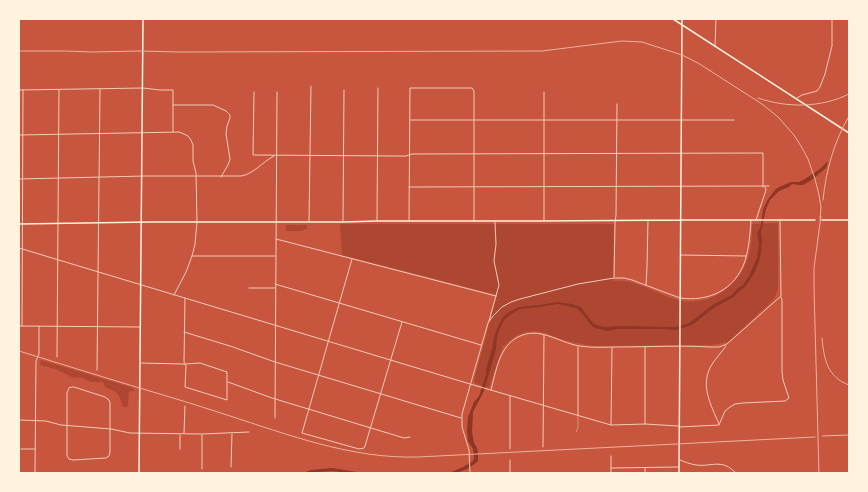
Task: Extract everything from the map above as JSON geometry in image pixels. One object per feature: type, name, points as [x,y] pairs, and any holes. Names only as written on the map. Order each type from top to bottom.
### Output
[{"type":"main road","points":[[139,473],[143,19]]},
{"type":"main road","points":[[673,19],[849,133]]},
{"type":"main road","points":[[679,473],[682,19]]},
{"type":"main road","points":[[19,224],[99,222],[816,220]]},
{"type":"main road","points":[[822,220],[849,220]]},
{"type":"street","points":[[715,47],[716,19]]},
{"type":"street","points":[[797,99],[802,95],[817,91],[820,88],[832,46],[832,19]]},
{"type":"street","points":[[309,222],[311,86]]},
{"type":"street","points":[[409,221],[410,88],[450,87],[474,89],[474,221]]},
{"type":"street","points":[[19,90],[143,88],[173,90],[173,132]]},
{"type":"street","points":[[377,221],[378,88]]},
{"type":"street","points":[[97,370],[100,89]]},
{"type":"street","points":[[22,326],[23,90]]},
{"type":"street","points":[[56,357],[59,90]]},
{"type":"street","points":[[343,222],[344,90]]},
{"type":"street","points":[[254,92],[253,155],[406,156],[409,154],[763,153],[763,186],[766,190],[757,220]]},
{"type":"street","points":[[275,418],[277,92]]},
{"type":"street","points":[[544,92],[544,221]]},
{"type":"street","points":[[614,278],[617,104]]},
{"type":"street","points":[[173,105],[213,105],[230,116],[226,132],[230,160],[221,177]]},
{"type":"street","points":[[410,120],[734,120]]},
{"type":"street","points":[[19,134],[181,132],[191,140],[193,145],[193,161],[196,177],[197,222],[195,244],[186,272],[174,295]]},
{"type":"street","points":[[19,179],[142,176],[239,177],[253,172],[266,160],[276,155]]},
{"type":"street","points":[[409,187],[769,186]]},
{"type":"street","points":[[646,285],[648,220]]},
{"type":"street","points":[[488,323],[502,308],[518,300],[560,288],[614,278],[629,279],[680,298],[701,299],[710,296],[724,289],[732,282],[743,266],[746,256],[751,220]]},
{"type":"street","points":[[719,424],[725,412],[735,404],[785,400],[789,397],[784,384],[782,372],[780,220]]},
{"type":"street","points":[[470,473],[469,448],[462,427],[461,418],[499,284],[494,261],[496,246],[495,221]]},
{"type":"street","points":[[276,239],[496,296]]},
{"type":"street","points":[[19,248],[611,425],[645,424],[679,426],[719,424]]},
{"type":"street","points":[[680,255],[746,256]]},
{"type":"street","points":[[192,256],[276,256]]},
{"type":"street","points":[[352,259],[302,433],[359,449],[364,448],[402,322]]},
{"type":"street","points":[[275,284],[482,346]]},
{"type":"street","points":[[249,288],[275,288]]},
{"type":"street","points":[[719,424],[707,395],[706,383],[711,366],[727,344],[781,296]]},
{"type":"street","points":[[140,363],[185,364],[200,364],[227,372],[227,400],[186,387],[186,366],[185,364],[184,362],[185,298]]},
{"type":"street","points":[[19,326],[140,327]]},
{"type":"street","points":[[35,473],[36,361],[39,353],[39,326]]},
{"type":"street","points":[[184,332],[275,362],[461,418]]},
{"type":"street","points":[[491,390],[502,354],[508,344],[525,334],[544,334],[562,342],[589,347],[713,347],[727,344]]},
{"type":"street","points":[[543,447],[544,334]]},
{"type":"street","points":[[578,346],[578,416]]},
{"type":"street","points":[[611,425],[612,347]]},
{"type":"street","points":[[645,424],[646,347]]},
{"type":"street","points":[[227,381],[274,399],[404,438],[410,437]]},
{"type":"street","points":[[74,387],[108,398],[110,403],[110,428],[110,452],[107,458],[73,460],[68,458],[66,454],[66,426],[67,393],[69,388],[74,387]]},
{"type":"street","points":[[510,396],[510,448]]},
{"type":"street","points":[[184,434],[185,406]]},
{"type":"street","points":[[19,420],[46,421],[66,426],[110,428],[130,433],[202,434],[249,432]]},
{"type":"street","points":[[231,467],[232,433]]},
{"type":"street","points":[[180,434],[180,449]]},
{"type":"street","points":[[202,434],[202,468]]},
{"type":"street","points":[[21,449],[35,449]]},
{"type":"street","points":[[611,456],[611,473]]},
{"type":"street","points":[[679,459],[697,465],[713,463],[722,464],[736,473]]},
{"type":"street","points":[[510,460],[510,473]]},
{"type":"street","points":[[611,468],[679,467]]},
{"type":"street","points":[[645,468],[645,473]]},
{"type":"lane","points":[[576,432],[578,427],[578,416]]},
{"type":"shaded area","points":[[828,161],[826,168],[810,181],[803,185],[792,184],[789,187],[779,191],[770,200],[766,209],[761,232],[761,253],[755,272],[745,287],[735,296],[714,308],[692,325],[676,330],[616,329],[608,331],[595,328],[576,308],[557,304],[520,309],[510,315],[504,320],[498,333],[496,349],[484,391],[473,412],[472,432],[474,443],[478,452],[478,461],[467,469],[457,473],[449,473],[473,461],[473,449],[468,441],[468,417],[474,402],[479,396],[498,326],[503,317],[509,312],[519,307],[557,302],[581,307],[592,322],[596,325],[605,327],[676,327],[689,323],[714,304],[732,295],[739,287],[742,286],[749,276],[757,258],[759,243],[757,234],[761,225],[763,209],[775,190],[791,182],[799,182],[805,179],[820,169]]},
{"type":"shaded area","points":[[778,223],[778,289],[774,299],[729,341],[712,345],[592,346],[563,340],[536,331],[527,332],[517,335],[503,346],[489,388],[475,383],[474,380],[497,295],[342,255],[340,224],[614,224],[613,281],[631,282],[674,299],[693,302],[713,297],[729,287],[736,280],[742,272],[751,248],[752,224]]},
{"type":"shaded area","points":[[286,225],[307,225],[307,229],[302,231],[286,231]]},
{"type":"shaded area","points":[[41,360],[130,387],[134,389],[134,391],[129,392],[127,407],[123,407],[117,394],[105,387],[103,382],[91,382],[80,377],[74,378],[55,369],[40,365]]},
{"type":"shaded area","points":[[332,468],[363,473],[333,471],[303,473],[311,470]]},
{"type":"railway","points":[[19,51],[542,51],[622,41],[642,42],[682,55],[698,63],[762,104],[778,117],[794,135],[808,159],[819,195],[821,207],[820,220]]},
{"type":"railway","points":[[758,98],[781,104],[804,105],[827,102],[849,94]]},
{"type":"railway","points":[[823,200],[826,178],[835,146],[849,116]]},
{"type":"railway","points":[[819,473],[814,268],[821,216]]},
{"type":"railway","points":[[822,338],[824,353],[831,372],[842,382],[849,385]]},
{"type":"railway","points":[[19,351],[297,438],[345,450],[393,457],[815,437]]},
{"type":"railway","points":[[822,436],[849,435]]}]
